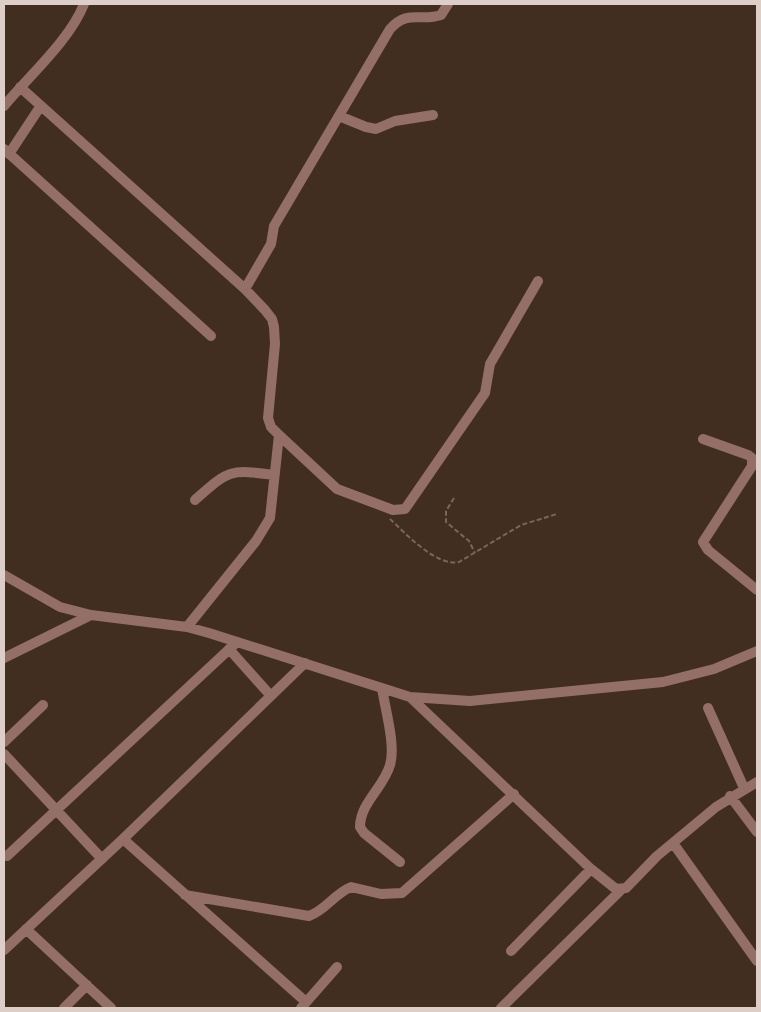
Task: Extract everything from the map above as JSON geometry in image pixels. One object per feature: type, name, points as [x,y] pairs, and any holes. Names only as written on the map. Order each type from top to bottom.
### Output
[{"type":"street","points":[[4,106],[65,36],[84,4]]},
{"type":"street","points":[[245,289],[271,244],[274,226],[390,29],[401,19],[410,16],[441,14],[448,4]]},
{"type":"street","points":[[20,87],[40,107],[245,289],[265,310],[274,328],[275,344],[268,418],[271,427],[337,489],[393,510],[405,509],[485,393],[488,385],[488,368],[538,281]]},
{"type":"street","points":[[40,107],[6,152],[211,336]]},
{"type":"street","points":[[339,116],[376,129],[394,122],[434,114]]},
{"type":"street","points":[[187,627],[265,528],[272,506],[279,435]]},
{"type":"street","points":[[703,439],[752,458],[752,466],[703,542],[708,550],[757,590]]},
{"type":"street","points":[[195,500],[228,473],[243,471],[274,475]]},
{"type":"street","points":[[4,575],[60,607],[92,615],[187,627],[233,645],[305,663],[410,697],[470,701],[663,682],[714,670],[757,651]]},
{"type":"street","points":[[4,658],[92,615]]},
{"type":"street","points":[[233,645],[271,696]]},
{"type":"street","points":[[7,856],[233,645]]},
{"type":"street","points":[[4,950],[102,860],[305,663]]},
{"type":"street","points":[[382,688],[393,753],[391,763],[383,780],[363,811],[360,827],[364,834],[400,862]]},
{"type":"street","points":[[410,697],[592,869],[611,886],[621,890]]},
{"type":"street","points":[[4,742],[44,705]]},
{"type":"street","points":[[708,708],[744,788]]},
{"type":"street","points":[[4,754],[102,860]]},
{"type":"street","points":[[501,1008],[621,890],[630,885],[673,843],[730,796],[757,782]]},
{"type":"street","points":[[185,895],[309,916],[323,909],[337,894],[351,887],[382,894],[402,894],[514,794]]},
{"type":"street","points":[[730,796],[757,832]]},
{"type":"street","points":[[123,839],[303,1005],[337,967]]},
{"type":"street","points":[[673,843],[757,961]]},
{"type":"street","points":[[511,951],[592,869]]},
{"type":"street","points":[[26,929],[111,1008]]},
{"type":"street","points":[[64,1008],[87,985]]},
{"type":"path","points":[[454,498],[446,511],[446,522],[469,541],[475,553]]},
{"type":"path","points":[[385,514],[416,543],[444,562],[452,564],[475,553],[521,525],[557,514]]}]
